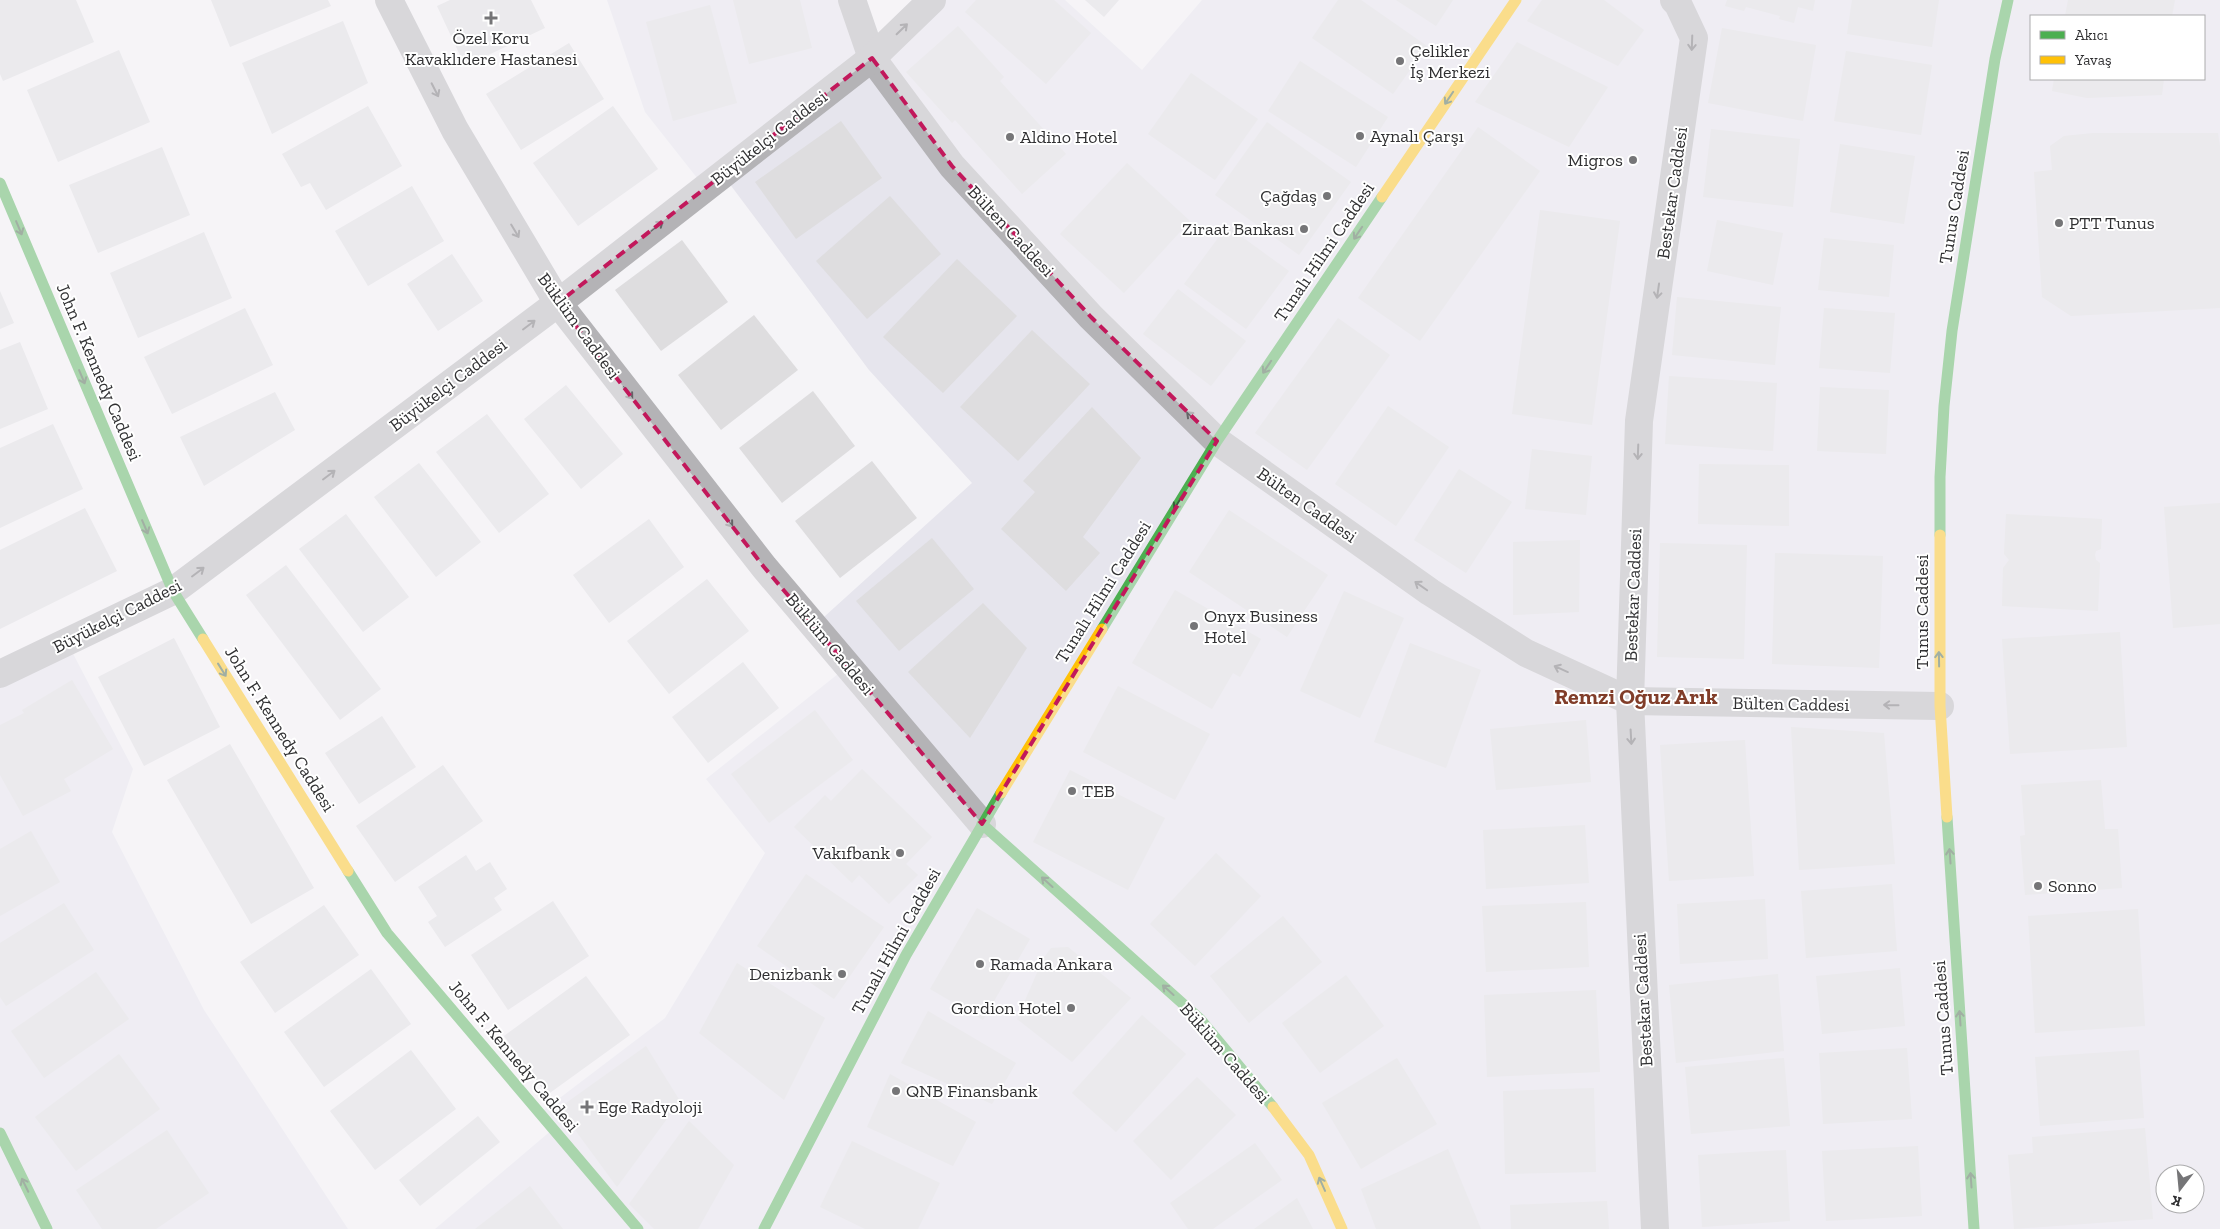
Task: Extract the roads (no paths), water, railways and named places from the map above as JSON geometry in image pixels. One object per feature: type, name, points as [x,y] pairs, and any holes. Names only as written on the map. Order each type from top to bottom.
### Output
[{"type":"street","name":"Büklüm Caddesi","points":[[389,0],[455,130],[558,303],[764,567],[982,824],[1200,1019],[1257,1086],[1309,1155],[1342,1229]]},
{"type":"street","name":"Bülten Caddesi","points":[[852,0],[872,58],[952,166],[1091,317],[1216,441],[1430,592],[1526,653],[1630,701],[1940,706]]},
{"type":"street","name":"Büyükelçi Caddesi","points":[[0,674],[172,591],[558,303],[872,58],[932,0]]},
{"type":"street","name":"Tunalı Hilmi Caddesi","points":[[764,1229],[906,955],[982,824],[1216,441],[1516,0]]},
{"type":"street","name":"Bestekar Caddesi","points":[[1655,1229],[1630,701],[1639,421],[1694,38],[1678,4],[1674,0]]},
{"type":"street","name":"Tunus Caddesi","points":[[1974,1229],[1940,706],[1940,487],[1944,406],[1952,331],[1995,59],[2008,0]]},
{"type":"street","name":"John F. Kennedy Caddesi","points":[[0,183],[172,591],[387,933],[638,1229]]},
{"type":"street","points":[[0,1133],[46,1229]]},
{"type":"place","name":"Özel Koru Kavaklıdere Hastanesi","points":[[491,18]]},
{"type":"place","name":"Çelikler İş Merkezi","points":[[1400,61]]},
{"type":"place","name":"Aynalı Çarşı","points":[[1360,136]]},
{"type":"place","name":"Aldino Hotel","points":[[1010,137]]},
{"type":"place","name":"Migros","points":[[1633,160]]},
{"type":"place","name":"Çağdaş","points":[[1327,196]]},
{"type":"place","name":"PTT Tunus","points":[[2059,223]]},
{"type":"place","name":"Ziraat Bankası","points":[[1304,229]]},
{"type":"place","name":"Onyx Business Hotel","points":[[1194,626]]},
{"type":"place","name":"TEB","points":[[1072,791]]},
{"type":"place","name":"Vakıfbank","points":[[900,853]]},
{"type":"place","name":"Sonno","points":[[2038,886]]},
{"type":"place","name":"Ramada Ankara","points":[[980,964]]},
{"type":"place","name":"Denizbank","points":[[842,974]]},
{"type":"place","name":"Gordion Hotel","points":[[1071,1008]]},
{"type":"place","name":"QNB Finansbank","points":[[896,1091]]},
{"type":"place","name":"Ege Radyoloji","points":[[587,1107]]},
{"type":"district","name":"Remzi Oğuz Arık","points":[[1636,696]]}]
